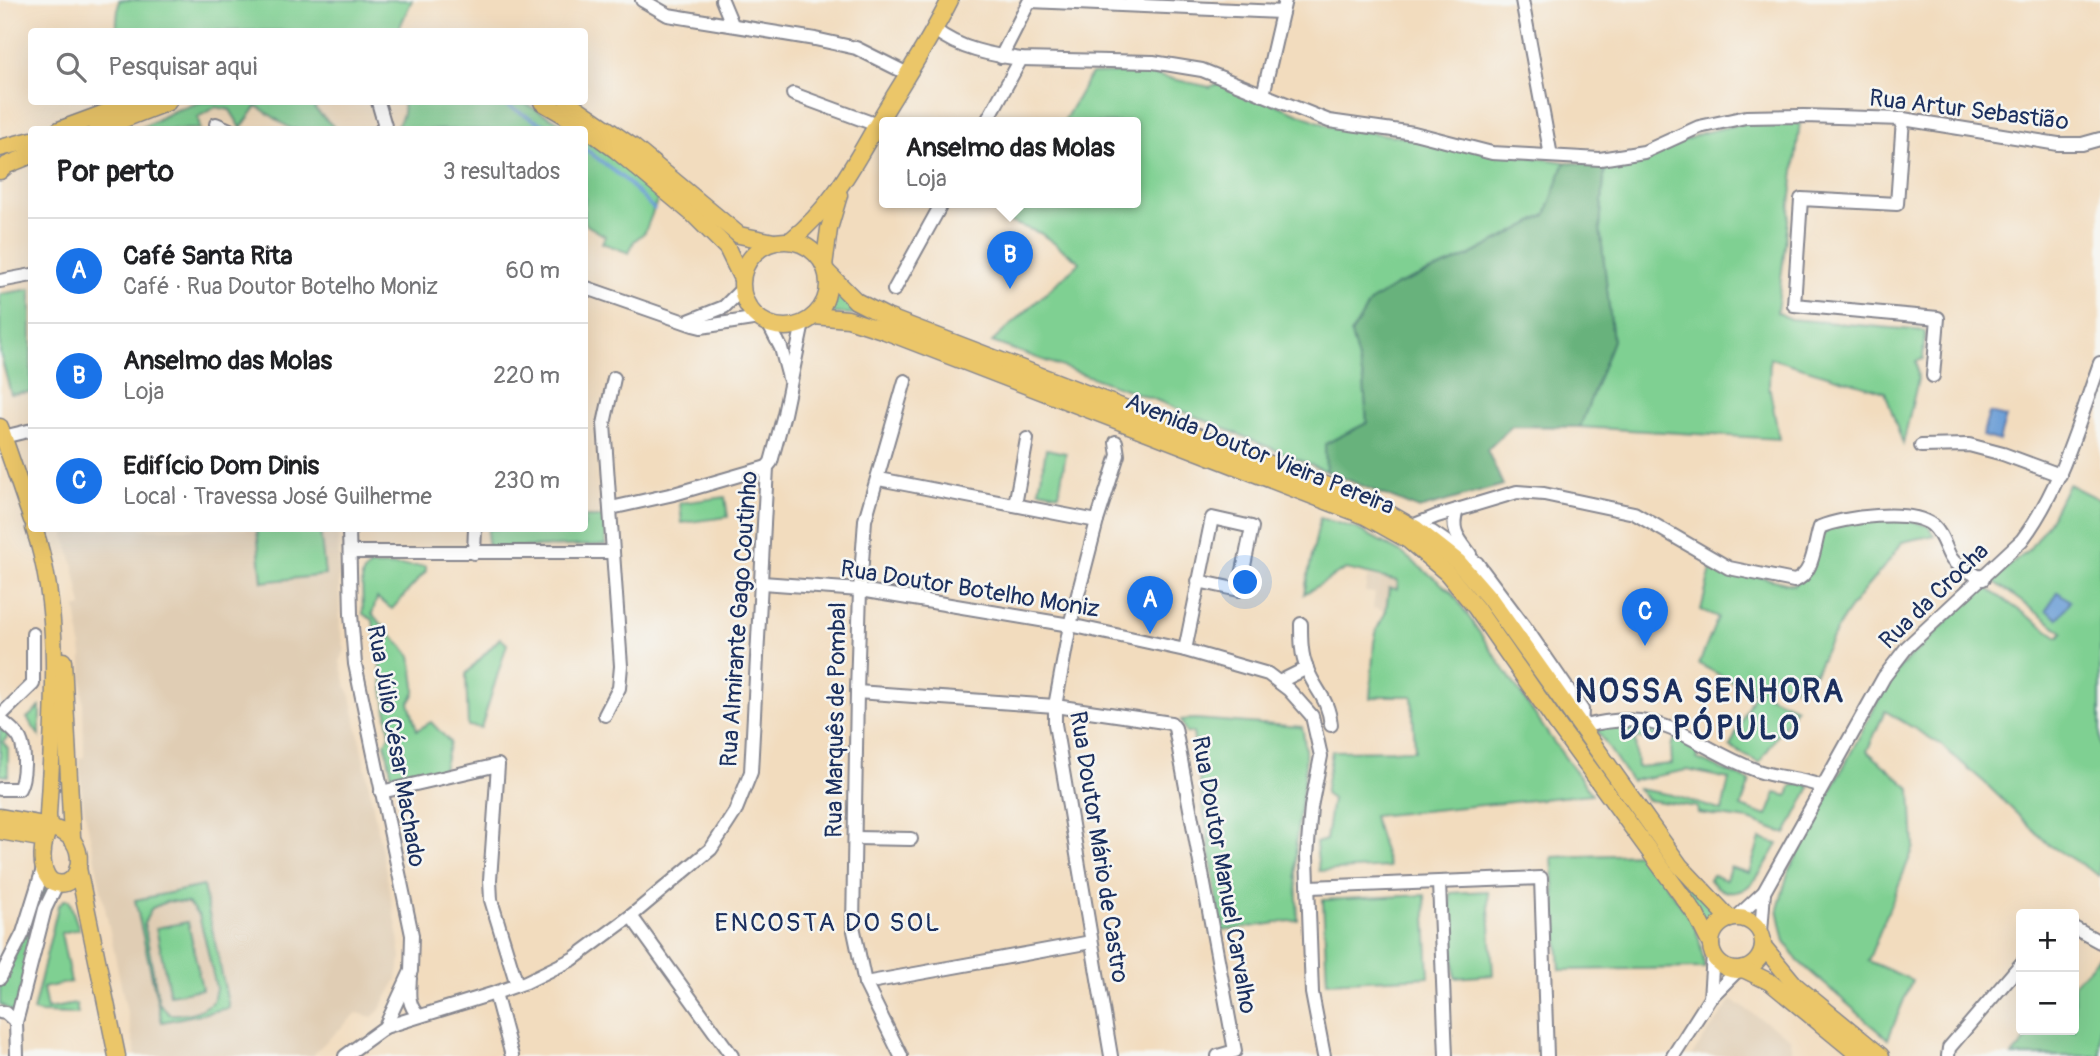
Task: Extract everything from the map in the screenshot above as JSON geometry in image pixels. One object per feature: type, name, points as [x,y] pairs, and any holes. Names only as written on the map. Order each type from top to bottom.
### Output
[{"type":"main road","points":[[882,117],[935,30],[950,0]]},
{"type":"main road","points":[[547,105],[583,126]]},
{"type":"main road","points":[[572,105],[632,146],[739,235],[807,246],[820,258],[826,269]]},
{"type":"main road","points":[[106,126],[136,108]]},
{"type":"main road","points":[[74,126],[136,108]]},
{"type":"main road","points":[[743,284],[745,269],[756,252],[782,242],[814,221],[840,189],[879,122]]},
{"type":"main road","points":[[588,129],[616,149],[694,215],[727,248],[750,308],[764,321],[785,327],[809,319],[827,296],[829,229],[840,189]]},
{"type":"main road","points":[[0,148],[28,140]]},
{"type":"main road","points":[[0,171],[7,165],[28,157]]},
{"type":"main road","name":"Avenida Doutor Vieira Pereira","points":[[826,269],[856,301],[887,317],[1369,502],[1412,526],[1458,562],[1490,600],[1680,866],[1733,918]]},
{"type":"main road","name":"Avenida Doutor Vieira Pereira","points":[[809,319],[848,319],[885,331],[1365,516],[1408,540],[1447,573],[1476,608],[1696,915],[1712,950]]},
{"type":"main road","points":[[2,432],[28,508]]},
{"type":"main road","points":[[35,532],[61,618],[72,837],[77,847],[78,868],[117,1056]]},
{"type":"main road","points":[[48,581],[53,668],[48,832],[43,869],[47,878],[61,884],[87,908]]},
{"type":"main road","points":[[0,817],[39,824],[48,832]]},
{"type":"main road","points":[[0,831],[62,830],[72,837]]},
{"type":"main road","points":[[61,884],[74,877],[78,868]]},
{"type":"main road","points":[[1860,1056],[1770,982],[1723,966],[1712,950],[1711,938],[1718,926],[1733,918],[1751,921],[1796,986],[1881,1056]]},
{"type":"main road","points":[[1741,970],[1758,959],[1762,939]]},
{"type":"street","points":[[642,0],[668,15],[732,24],[856,48],[908,74]]},
{"type":"street","points":[[722,0],[732,24]]},
{"type":"street","points":[[1001,57],[1030,0],[1284,6],[1263,95]]},
{"type":"street","points":[[1522,0],[1552,156]]},
{"type":"street","name":"Rua Artur Sebastião","points":[[935,30],[951,43],[1001,57],[1153,62],[1202,70],[1329,121],[1414,132],[1492,153],[1600,159],[1644,152],[1699,127],[1746,117],[1903,119],[2058,144],[2082,144],[2100,139]]},
{"type":"street","points":[[989,117],[1021,59]]},
{"type":"street","points":[[793,94],[877,125]]},
{"type":"street","points":[[380,105],[385,126]]},
{"type":"street","points":[[130,126],[136,108]]},
{"type":"street","points":[[1903,119],[1897,204],[1801,199],[1794,305],[1938,318],[1933,376]]},
{"type":"street","points":[[216,124],[221,126]]},
{"type":"street","points":[[894,290],[939,208]]},
{"type":"street","points":[[0,281],[28,276]]},
{"type":"street","points":[[686,322],[724,307],[743,284]]},
{"type":"street","points":[[588,288],[701,327],[764,321]]},
{"type":"street","name":"Rua Almirante Gago Coutinho","points":[[385,1027],[495,993],[573,959],[631,916],[711,849],[742,797],[751,772],[766,467],[771,462],[809,319]]},
{"type":"street","name":"Rua Almirante Gago Coutinho","points":[[764,321],[781,348],[790,385]]},
{"type":"street","name":"Rua da Crocha","points":[[1733,918],[1764,892],[1821,786],[1896,660],[1983,579],[2036,522],[2060,475],[2100,363]]},
{"type":"street","points":[[605,715],[619,688],[621,666],[604,424],[614,378]]},
{"type":"street","name":"Rua Marquês de Pombal","points":[[901,1056],[865,983],[853,926],[860,590],[865,520],[879,479],[905,381]]},
{"type":"street","points":[[2,432],[28,430]]},
{"type":"street","points":[[1015,505],[1027,439]]},
{"type":"street","name":"Rua Doutor Mário de Castro","points":[[1111,1056],[1055,724],[1055,706],[1070,625],[1097,521],[1118,455],[1116,442]]},
{"type":"street","points":[[1921,446],[1969,445],[2060,475]]},
{"type":"street","points":[[611,508],[674,494],[766,467]]},
{"type":"street","points":[[879,479],[1097,521]]},
{"type":"street","points":[[1412,526],[1517,492],[1544,494],[1634,513],[1729,568],[1794,581],[1807,573],[1821,527],[1833,522],[1900,515],[1929,523],[1940,533],[1951,560],[1983,579]]},
{"type":"street","points":[[1457,510],[1453,523],[1459,540],[1477,563]]},
{"type":"street","points":[[1185,650],[1198,581],[1212,519],[1252,527],[1239,590],[1198,581]]},
{"type":"street","name":"Avenida Doutor Vieira Pereira","points":[[1412,526],[1432,532],[1477,563],[1583,710],[1581,727]]},
{"type":"street","name":"Rua Júlio César Machado","points":[[349,532],[355,664],[412,935],[409,997],[412,1009],[419,1016]]},
{"type":"street","points":[[474,553],[475,532]]},
{"type":"street","points":[[350,552],[614,551]]},
{"type":"street","name":"Rua Doutor Botelho Moniz","points":[[762,583],[860,590],[1070,625],[1185,650],[1268,674],[1279,682],[1312,716],[1321,756],[1311,807],[1308,843],[1312,993],[1324,1056]]},
{"type":"street","points":[[1301,624],[1301,643],[1307,668],[1329,708],[1331,725]]},
{"type":"street","points":[[0,789],[19,789],[22,783],[23,748],[19,737],[0,718],[33,684],[33,634]]},
{"type":"street","points":[[1279,682],[1307,668]]},
{"type":"street","points":[[857,692],[1055,706]]},
{"type":"street","name":"Rua Doutor Manuel Carvalho","points":[[1055,706],[1163,720],[1175,728],[1235,1051],[1218,1056]]},
{"type":"street","points":[[1581,727],[1604,722],[1648,721],[1685,733],[1761,772],[1821,786]]},
{"type":"street","points":[[381,792],[498,765],[491,900],[517,985]]},
{"type":"street","points":[[855,838],[911,839]]},
{"type":"street","points":[[0,978],[23,933],[43,869]]},
{"type":"street","points":[[1310,887],[1541,878],[1547,1056]]},
{"type":"street","points":[[1439,883],[1446,1056]]},
{"type":"street","points":[[18,1056],[16,1022],[45,909],[61,884]]},
{"type":"street","name":"Rua da Crocha","points":[[1762,939],[1764,892]]},
{"type":"street","points":[[631,916],[732,1056]]},
{"type":"street","points":[[2079,931],[2100,942]]},
{"type":"street","points":[[865,983],[1091,942]]},
{"type":"street","points":[[1710,998],[1712,950]]},
{"type":"street","points":[[1673,1056],[1710,998],[1741,970]]},
{"type":"street","points":[[1948,1056],[1950,1048],[2016,970]]},
{"type":"street","name":"Rua Júlio César Machado","points":[[385,1027],[411,971]]},
{"type":"street","points":[[495,993],[512,1056]]},
{"type":"street","points":[[0,1012],[6,1013],[16,1022]]},
{"type":"street","points":[[345,1056],[385,1027]]},
{"type":"street","points":[[360,1043],[367,1056]]},
{"type":"shaded area","points":[[64,532],[338,532],[340,628],[345,650],[340,662],[351,696],[401,957],[397,979],[379,1011],[372,1017],[357,1013],[316,1051],[314,1056],[136,1056],[83,803],[79,758],[84,757],[82,656],[76,607],[82,607]]},
{"type":"shaded area","points":[[1367,577],[1398,581],[1397,589],[1389,588],[1386,611],[1373,608],[1375,593],[1365,592]]},
{"type":"shaded area","points":[[1732,1000],[1790,1038],[1793,1056],[1691,1056]]},
{"type":"green space","points":[[119,0],[412,0],[399,28],[116,28]]},
{"type":"green space","points":[[1139,72],[1210,87],[1221,82],[1329,126],[1565,162],[1546,215],[1469,256],[1395,286],[1351,334],[1364,382],[1367,423],[1325,444],[1326,471],[1156,400],[992,342],[1080,262],[1040,233],[1007,221],[1014,208],[1141,208],[1141,117],[1066,117],[1091,74]]},
{"type":"green space","points":[[192,105],[318,105],[314,108],[333,126],[287,126],[257,106],[242,126],[240,126],[230,110],[216,107],[198,117],[200,126],[145,126]]},
{"type":"green space","points":[[403,105],[528,105],[567,126],[396,126]]},
{"type":"green space","points":[[1748,122],[1800,122],[1777,312],[1790,319],[1925,331],[1923,359],[1916,361],[1918,379],[1903,444],[1885,392],[1770,358],[1769,385],[1779,439],[1580,427],[1613,340],[1600,228],[1605,165],[1646,157],[1702,133]]},
{"type":"green space","points":[[588,140],[629,169],[659,196],[645,232],[634,241],[629,253],[602,243],[605,236],[588,226]]},
{"type":"green space","points":[[1565,162],[1605,165],[1600,228],[1613,340],[1580,427],[1512,426],[1487,450],[1503,485],[1419,509],[1326,471],[1325,444],[1367,423],[1364,382],[1351,334],[1370,302],[1395,286],[1469,256],[1546,215]]},
{"type":"green space","points":[[832,285],[859,310],[1362,505],[1421,540],[1472,586],[1673,865],[1695,892],[1719,914],[1708,925],[1470,589],[1445,563],[1419,542],[1360,507],[857,314],[823,313],[832,300]]},
{"type":"green space","points":[[28,289],[28,392],[11,394],[0,353],[0,294]]},
{"type":"green space","points":[[1046,449],[1066,453],[1059,494],[1039,490]]},
{"type":"green space","points":[[2068,484],[2100,500],[2100,876],[2049,845],[1940,744],[1885,711],[1867,751],[1911,789],[1914,847],[1868,961],[1912,980],[1888,1039],[1798,961],[1785,942],[1778,909],[1788,873],[1881,695],[1901,666],[1984,586],[2058,637],[2063,632],[1992,580],[2028,551],[2050,520]]},
{"type":"green space","points":[[725,497],[728,517],[682,523],[680,503]]},
{"type":"green space","points":[[588,517],[606,517],[606,545],[490,548],[487,543],[488,532],[588,532]]},
{"type":"green space","points":[[1901,517],[1928,526],[1935,535],[1902,542],[1843,618],[1815,673],[1803,668],[1794,688],[1772,679],[1765,694],[1796,708],[1759,763],[1730,747],[1754,693],[1699,664],[1718,617],[1701,610],[1712,565],[1794,585],[1824,529],[1835,524]]},
{"type":"green space","points":[[1320,518],[1358,529],[1402,553],[1452,592],[1592,794],[1373,816],[1389,867],[1319,871],[1316,843],[1326,840],[1332,799],[1325,794],[1332,751],[1415,750],[1412,696],[1381,696],[1370,699],[1377,629],[1386,611],[1389,588],[1397,589],[1398,581],[1346,569],[1304,594]]},
{"type":"green space","points":[[257,532],[320,532],[325,575],[262,582]]},
{"type":"green space","points":[[370,566],[426,566],[426,571],[392,609],[377,598],[372,614],[411,656],[415,693],[409,703],[417,730],[431,722],[450,742],[442,773],[396,783],[393,781],[385,743],[390,734],[373,620],[363,614],[362,577]]},
{"type":"green space","points":[[500,638],[507,644],[481,728],[468,726],[466,674]]},
{"type":"green space","points":[[40,707],[40,737],[27,718]]},
{"type":"green space","points":[[1181,720],[1302,727],[1304,785],[1296,842],[1298,920],[1221,931],[1193,733],[1186,733]]},
{"type":"green space","points":[[1629,723],[1656,729],[1656,738],[1635,739],[1637,767],[1672,764],[1671,746],[1677,736],[1700,750],[1697,759],[1750,781],[1741,807],[1767,816],[1776,793],[1788,796],[1791,786],[1803,783],[1810,787],[1786,834],[1749,820],[1698,813],[1697,807],[1648,800],[1638,789],[1672,795],[1722,811],[1729,779],[1687,770],[1631,781],[1595,728]]},
{"type":"green space","points":[[0,727],[9,735],[3,742],[8,748],[8,776],[0,775]]},
{"type":"green space","points":[[1760,839],[1778,844],[1749,886],[1732,892],[1722,890],[1709,880],[1712,875],[1726,880],[1730,867],[1749,873]]},
{"type":"green space","points":[[1644,854],[1691,919],[1699,938],[1705,968],[1560,970],[1552,857]]},
{"type":"green space","points":[[40,884],[47,890],[14,1013],[0,1004],[0,986],[13,959]]},
{"type":"green space","points":[[203,886],[229,1008],[162,1022],[135,900]],"holes":[[[168,901],[188,903],[199,916],[216,988],[213,1002],[202,1009],[187,1014],[169,1014],[159,1003],[144,923],[152,908]]]},
{"type":"green space","points":[[1488,891],[1493,975],[1455,978],[1450,893]]},
{"type":"green space","points":[[1425,895],[1429,977],[1327,982],[1323,900]]},
{"type":"green space","points":[[64,900],[69,900],[79,929],[61,933],[71,982],[43,988],[47,1009],[76,1004],[78,1014],[40,1013],[33,1011],[58,906]]},
{"type":"green space","points":[[188,922],[202,989],[170,995],[156,928]]},
{"type":"green space","points":[[2100,956],[2100,1056],[2012,1056],[2031,1035],[2079,1035],[2079,978]]},
{"type":"water","points":[[1989,413],[2006,417],[1999,441],[1982,436]]},
{"type":"water","points":[[2058,592],[2070,601],[2058,619],[2046,610]]},
{"type":"waterway","points":[[506,105],[546,126]]},
{"type":"waterway","points":[[588,151],[623,178],[654,209]]},
{"type":"place","name":"Anselmo das Molas","points":[[1010,289]]},
{"type":"place","name":"Café Santa Rita","points":[[1150,634]]},
{"type":"place","name":"Edifício Dom Dinis","points":[[1645,646]]},
{"type":"district","name":"NOSSA SENHORA DO PÓPULO","points":[[1710,710]]},
{"type":"district","name":"ENCOSTA DO SOL","points":[[828,923]]}]
